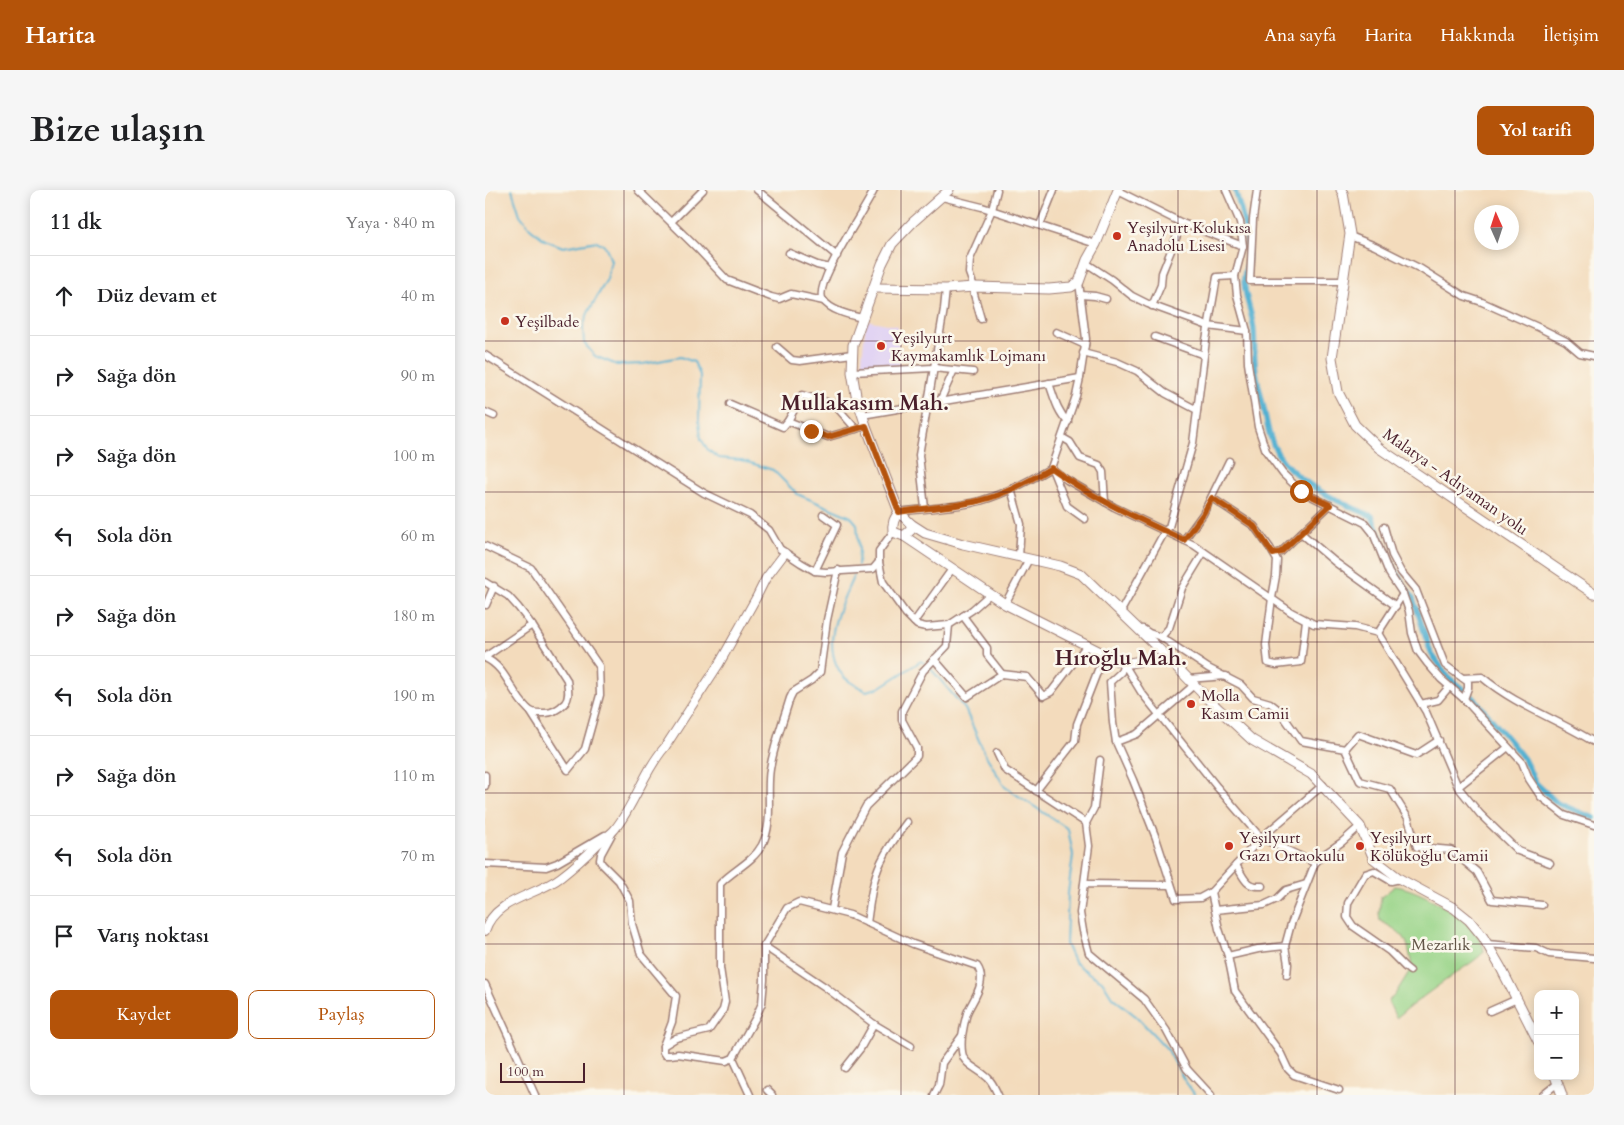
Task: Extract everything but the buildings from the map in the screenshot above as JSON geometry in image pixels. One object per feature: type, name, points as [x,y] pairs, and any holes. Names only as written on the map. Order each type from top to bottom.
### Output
[{"type":"main road","name":"Malatya - Adıyaman yolu","points":[[1341,190],[1350,236],[1332,358],[1338,392],[1355,425],[1379,448],[1594,594]]},
{"type":"main road","points":[[874,288],[946,289],[973,287],[1049,289],[1071,287],[1079,282],[1118,191]]},
{"type":"main road","points":[[945,193],[892,244],[881,264],[853,345],[854,385],[862,415],[899,512],[911,524],[925,533],[953,542],[1060,566],[1081,574],[1252,740],[1311,774],[1323,785],[1360,826],[1375,859],[1400,879],[1454,908],[1469,920],[1487,944],[1535,1035]]},
{"type":"main road","points":[[899,512],[892,525],[893,532],[904,536],[1005,604],[1124,664],[1152,659],[1170,660]]},
{"type":"main road","points":[[904,536],[911,530],[911,524]]},
{"type":"main road","points":[[1557,1080],[1563,1095]]},
{"type":"street","points":[[638,190],[727,280],[779,299],[791,294],[823,301],[841,313],[861,318]]},
{"type":"street","points":[[671,222],[703,190]]},
{"type":"street","points":[[757,190],[837,256]]},
{"type":"street","points":[[823,301],[821,293],[831,268],[849,232],[874,190]]},
{"type":"street","points":[[981,319],[969,273],[970,259],[992,210],[997,190]]},
{"type":"street","points":[[1040,225],[1055,190]]},
{"type":"street","points":[[1226,190],[1240,222],[1243,246],[1235,276],[1237,295],[1247,331],[1248,363],[1258,427],[1265,451],[1283,474],[1301,491],[1365,523],[1373,533],[1389,573],[1403,594],[1418,651],[1431,669],[1449,687],[1466,694],[1507,748],[1522,762],[1529,779],[1541,797],[1564,815],[1594,825]]},
{"type":"street","points":[[1257,190],[1253,219],[1250,281],[1343,281]]},
{"type":"street","points":[[1118,191],[1182,223],[1243,246]]},
{"type":"street","points":[[945,193],[1096,244]]},
{"type":"street","points":[[1152,306],[1161,285],[1162,273],[1182,223]]},
{"type":"street","points":[[1350,236],[1421,269],[1464,296],[1540,328],[1565,341],[1580,353],[1594,356]]},
{"type":"street","points":[[789,253],[817,265],[831,268]]},
{"type":"street","points":[[1086,263],[1132,296],[1152,306],[1208,326],[1247,331]]},
{"type":"street","points":[[1121,611],[1169,527],[1193,443],[1208,326],[1217,277],[1235,276]]},
{"type":"street","points":[[899,512],[981,501],[1028,482],[1051,468],[1063,438],[1081,378],[1085,345],[1079,282]]},
{"type":"street","points":[[925,508],[919,455],[946,289]]},
{"type":"street","points":[[1081,295],[1106,299]]},
{"type":"street","points":[[1056,332],[1085,345]]},
{"type":"street","points":[[1155,336],[1204,354]]},
{"type":"street","points":[[777,347],[792,360],[800,361],[852,354]]},
{"type":"street","points":[[1083,353],[1117,362],[1137,371],[1165,393],[1197,410]]},
{"type":"street","points":[[485,355],[704,493],[751,515],[769,530],[780,549],[815,571],[827,572],[873,568],[879,562]]},
{"type":"street","points":[[853,372],[933,368],[973,372]]},
{"type":"street","points":[[941,401],[954,370]]},
{"type":"street","points":[[862,415],[1081,378]]},
{"type":"street","points":[[1049,383],[1058,409],[1068,422]]},
{"type":"street","points":[[730,404],[783,427],[802,395],[834,404],[856,429]]},
{"type":"street","points":[[485,412],[494,416]]},
{"type":"street","points":[[788,421],[828,437],[866,426]]},
{"type":"street","points":[[1063,438],[1071,442],[1080,458],[1099,465],[1103,472],[1105,502]]},
{"type":"street","points":[[1184,540],[1203,514],[1229,462]]},
{"type":"street","points":[[1051,468],[1067,480],[1105,502],[1184,540],[1291,612],[1306,620],[1314,624],[1355,627],[1378,633],[1421,704],[1439,740],[1458,787],[1480,814],[1518,851],[1550,864]]},
{"type":"street","points":[[1051,468],[1067,506],[1085,519]]},
{"type":"street","points":[[1011,489],[1021,524],[1019,557]]},
{"type":"street","points":[[1212,498],[1254,526],[1277,560],[1266,645],[1268,663],[1276,665],[1301,662],[1306,620]]},
{"type":"street","points":[[1273,554],[1281,552],[1330,505]]},
{"type":"street","points":[[815,571],[837,525],[823,515]]},
{"type":"street","points":[[1384,527],[1401,572],[1416,590],[1445,665],[1467,682],[1466,694]]},
{"type":"street","points":[[893,532],[879,551],[883,582],[906,614],[917,625],[926,627],[949,625],[990,594]]},
{"type":"street","points":[[1301,533],[1335,562],[1395,606]]},
{"type":"street","points":[[485,546],[531,568],[599,666],[600,695],[585,749],[568,770],[505,676],[492,661],[485,657],[532,625]]},
{"type":"street","points":[[785,552],[766,578],[757,598],[719,664],[665,747],[655,758],[601,854],[600,860],[602,864],[619,880],[630,901],[632,924],[641,954],[676,996],[672,1022],[663,1046],[663,1052],[670,1056],[678,1054],[726,1061],[733,1058],[756,1017],[761,1003],[764,980],[764,946],[787,908],[799,902],[850,915],[913,944],[977,966],[980,970],[981,982],[967,1014],[961,1051],[965,1062],[988,1078],[998,1095]]},
{"type":"street","points":[[1161,637],[1169,628],[1183,588],[1204,552]]},
{"type":"street","points":[[1005,604],[1029,559]]},
{"type":"street","points":[[914,622],[952,569]]},
{"type":"street","points":[[663,1046],[676,1038],[709,1030],[723,1010],[725,1002],[721,968],[720,884],[753,857],[762,845],[768,825],[770,770],[773,755],[793,692],[812,680],[820,672],[827,620],[838,570]]},
{"type":"street","points":[[485,582],[508,596],[532,625],[567,680],[569,689],[568,700],[560,708],[550,713],[530,711]]},
{"type":"street","points":[[486,605],[494,586]]},
{"type":"street","points":[[1378,633],[1403,594]]},
{"type":"street","points":[[963,616],[987,648],[987,655],[1002,674]]},
{"type":"street","points":[[1129,620],[1241,685],[1253,698],[1270,703],[1279,710],[1301,740],[1345,749]]},
{"type":"street","points":[[832,909],[843,852],[858,821],[867,806],[917,756],[917,748],[902,720],[902,711],[923,671],[947,646],[949,625]]},
{"type":"street","points":[[934,659],[967,697],[1002,674],[1027,677],[1043,696],[1051,692],[1087,645]]},
{"type":"street","points":[[1124,664],[1141,692],[1217,787],[1261,838],[1315,863]]},
{"type":"street","points":[[1124,664],[1121,672],[1110,682],[1115,742],[1133,780],[1156,838],[1176,899],[1201,898],[1211,892],[1261,838],[1323,785]]},
{"type":"street","points":[[1036,791],[1075,741],[1077,724],[1098,670]]},
{"type":"street","points":[[1207,678],[1214,670]]},
{"type":"street","points":[[1115,742],[1137,734],[1160,715],[1191,682],[1226,676]]},
{"type":"street","points":[[1463,678],[1482,677],[1495,688],[1529,708],[1571,728],[1594,742]]},
{"type":"street","points":[[1421,704],[1438,700],[1449,687]]},
{"type":"street","points":[[1345,749],[1359,734],[1416,755],[1439,740]]},
{"type":"street","points":[[1458,787],[1507,748]]},
{"type":"street","points":[[1345,749],[1359,781],[1390,789],[1408,818],[1417,847],[1451,850],[1477,872],[1492,900],[1541,905]]},
{"type":"street","points":[[997,753],[1005,770],[1086,823]]},
{"type":"street","points":[[1100,760],[1093,808],[1086,823],[1089,846],[1081,913],[1083,931],[1089,953],[1144,999],[1166,1030],[1187,1069],[1211,1095]]},
{"type":"street","points":[[485,775],[485,786]]},
{"type":"street","points":[[867,923],[872,890],[880,863],[890,844],[907,822]]},
{"type":"street","points":[[1287,975],[1288,964],[1285,946],[1291,924],[1315,863],[1323,855],[1343,842],[1360,826]]},
{"type":"street","points":[[485,864],[546,867],[557,863],[615,829]]},
{"type":"street","points":[[485,931],[492,916],[497,911],[556,881],[615,829]]},
{"type":"street","points":[[1236,865],[1249,884],[1253,887],[1262,886]]},
{"type":"street","points":[[1400,879],[1391,881],[1375,871],[1365,874],[1348,903],[1347,917],[1353,926],[1389,951],[1410,971]]},
{"type":"street","points":[[1084,886],[1087,884],[1171,885]]},
{"type":"street","points":[[1215,910],[1264,905],[1277,899],[1286,890],[1306,884]]},
{"type":"street","points":[[1211,892],[1235,991],[1294,1075],[1339,1090]]},
{"type":"street","points":[[1487,944],[1536,948],[1549,954],[1594,958]]},
{"type":"street","points":[[764,946],[825,986],[874,1024],[911,1046]]},
{"type":"street","points":[[1228,956],[1258,949],[1285,946]]},
{"type":"street","points":[[485,984],[535,1095]]},
{"type":"street","points":[[1490,1011],[1517,999]]},
{"type":"street","points":[[845,1068],[860,1048],[874,1024]]},
{"type":"street","points":[[934,1095],[939,1085],[942,1062],[962,1036]]},
{"type":"street","points":[[733,1058],[750,1095]]},
{"type":"street","points":[[1543,1095],[1557,1080]]},
{"type":"shaded area","name":"Yeşilyurt Kaymakamlık Lojmanı","points":[[866,320],[897,326],[900,367],[861,369]]},
{"type":"green space","name":"Mezarlık","points":[[1395,886],[1419,893],[1449,910],[1473,931],[1481,941],[1484,952],[1396,1018],[1388,1001],[1394,996],[1412,967],[1409,950],[1404,938],[1396,930],[1380,921],[1381,897]]},
{"type":"waterway","points":[[512,190],[520,215],[530,228],[545,240],[563,247],[597,241],[606,247],[611,261],[607,279],[588,313],[583,327],[584,343],[595,356],[617,365],[643,364],[680,357],[694,362],[700,375],[699,421],[701,439],[708,450],[719,458],[741,460],[773,470],[797,494],[851,517],[857,524],[858,565]]},
{"type":"waterway","points":[[1235,190],[1247,240],[1248,257],[1244,286],[1253,325],[1257,375],[1270,435],[1278,454],[1307,483],[1347,505],[1372,516],[1387,554],[1413,598],[1431,653],[1449,678],[1474,698],[1513,745],[1524,759],[1536,783],[1557,803],[1594,818]]},
{"type":"waterway","points":[[854,575],[838,612],[832,639],[836,664],[843,676],[866,691],[879,688],[921,661],[924,663]]},
{"type":"waterway","points":[[931,669],[965,709],[985,754],[1005,787],[1068,829],[1073,855],[1068,893],[1066,944],[1074,962],[1102,981],[1112,997],[1137,1017],[1168,1050],[1183,1078],[1195,1095]]},
{"type":"place","name":"Yeşilyurt Kolukısa Anadolu Lisesi","points":[[1117,236]]},
{"type":"place","name":"Yeşilbade","points":[[505,321]]},
{"type":"place","name":"Yeşilyurt Kaymakamlık Lojmanı","points":[[881,346]]},
{"type":"place","name":"Molla Kasım Camii","points":[[1191,704]]},
{"type":"place","name":"Yeşilyurt Gazı Ortaokulu","points":[[1229,846]]},
{"type":"place","name":"Yeşilyurt Kölükoğlu Camii","points":[[1360,846]]},
{"type":"district","name":"Mullakasım Mah.","points":[[865,403]]},
{"type":"district","name":"Hıroğlu Mah.","points":[[1121,658]]},
{"type":"route","points":[[811,431],[828,437],[866,426],[899,512],[981,501],[1028,482],[1051,468],[1067,480],[1114,507],[1184,540],[1212,498],[1254,526],[1273,554],[1281,552],[1330,505],[1301,491]]}]
